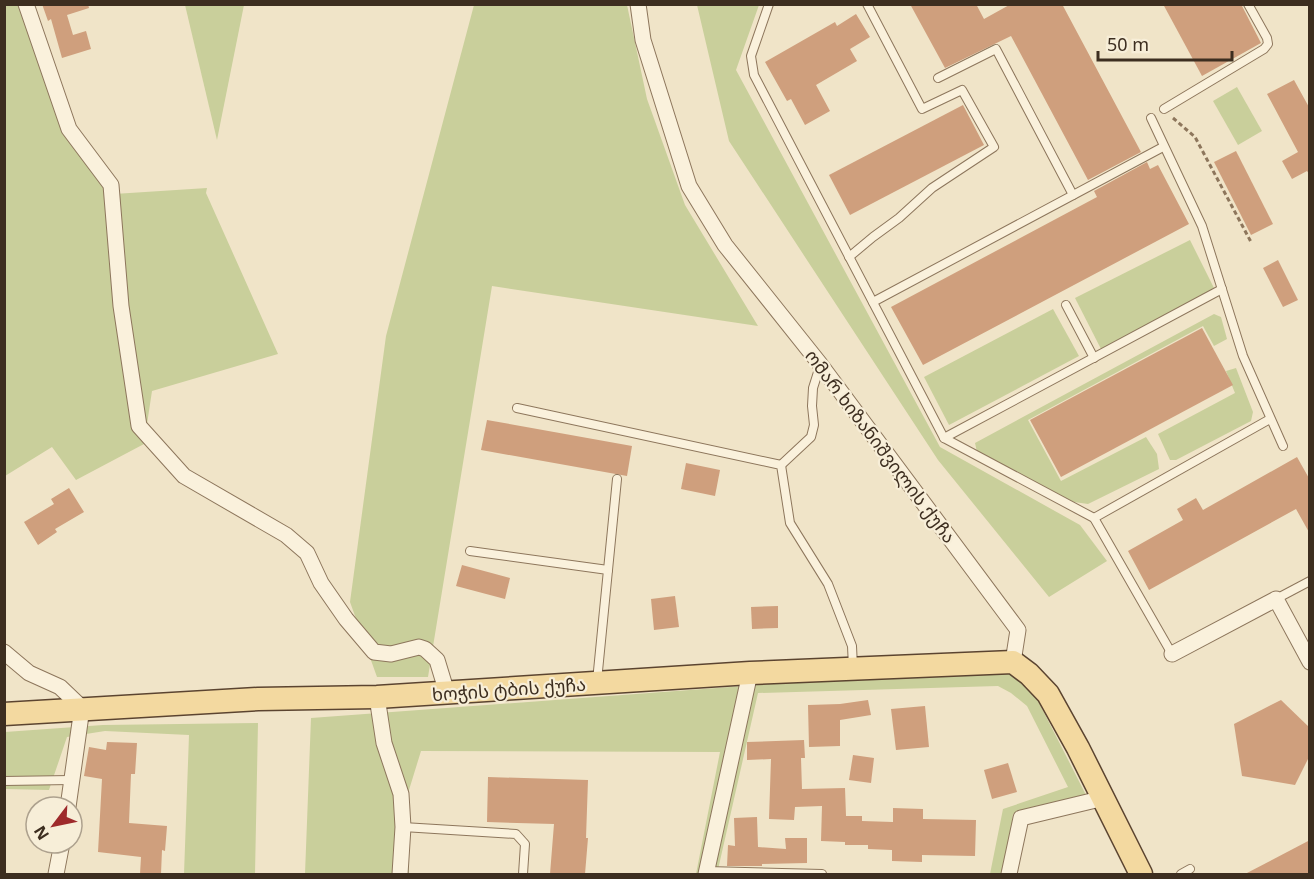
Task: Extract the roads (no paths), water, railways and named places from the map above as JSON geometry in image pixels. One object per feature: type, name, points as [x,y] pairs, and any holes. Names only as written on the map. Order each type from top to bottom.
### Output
[{"type":"main road","name":"ხოჭის ტბის ქუჩა","points":[[4,714],[258,699],[377,697],[750,673],[1013,662]]},
{"type":"main road","points":[[1013,662],[1029,674],[1048,694],[1104,798],[1141,874]]},
{"type":"street","points":[[26,4],[69,129],[111,185],[121,306],[139,426],[184,476],[286,535],[307,553],[327,592],[374,652],[391,654],[419,647],[425,649],[437,660],[447,693]]},
{"type":"street","name":"ომარ ხიზანიშვილის ქუჩა","points":[[638,4],[644,40],[689,186],[725,245],[820,364],[1018,630],[1013,662]]},
{"type":"street","points":[[1172,654],[1276,600],[1310,662]]},
{"type":"street","points":[[4,652],[29,673],[60,687],[82,708],[69,795]]},
{"type":"street","points":[[706,873],[750,673]]},
{"type":"street","points":[[377,697],[384,743],[401,794],[403,827],[400,874]]},
{"type":"street","points":[[1008,874],[1022,818],[1104,798]]},
{"type":"street","points":[[56,874],[60,855]]},
{"type":"lane","points":[[769,4],[751,56],[754,75],[944,438],[1094,518],[1172,654]]},
{"type":"lane","points":[[849,257],[900,218],[932,188],[994,147],[962,90],[922,109],[867,4]]},
{"type":"lane","points":[[1164,109],[1269,44],[1268,38],[1248,4]]},
{"type":"lane","points":[[938,78],[996,50],[1073,195]]},
{"type":"lane","points":[[1151,118],[1202,226],[1243,356],[1283,446]]},
{"type":"lane","points":[[873,302],[1163,147]]},
{"type":"lane","points":[[944,438],[1222,289]]},
{"type":"lane","points":[[1066,305],[1094,358]]},
{"type":"lane","points":[[781,465],[811,437],[814,425],[813,388],[820,364]]},
{"type":"lane","points":[[517,408],[781,465]]},
{"type":"lane","points":[[1094,518],[1270,419]]},
{"type":"lane","points":[[781,465],[790,523],[828,584],[852,646],[854,668]]},
{"type":"lane","points":[[596,683],[617,479]]},
{"type":"lane","points":[[470,551],[608,570]]},
{"type":"lane","points":[[1276,600],[1310,581]]},
{"type":"lane","points":[[4,781],[71,780]]},
{"type":"lane","points":[[403,827],[516,834],[525,844],[524,874]]},
{"type":"lane","points":[[1180,874],[1190,869]]},
{"type":"lane","points":[[706,873],[822,874]]}]
